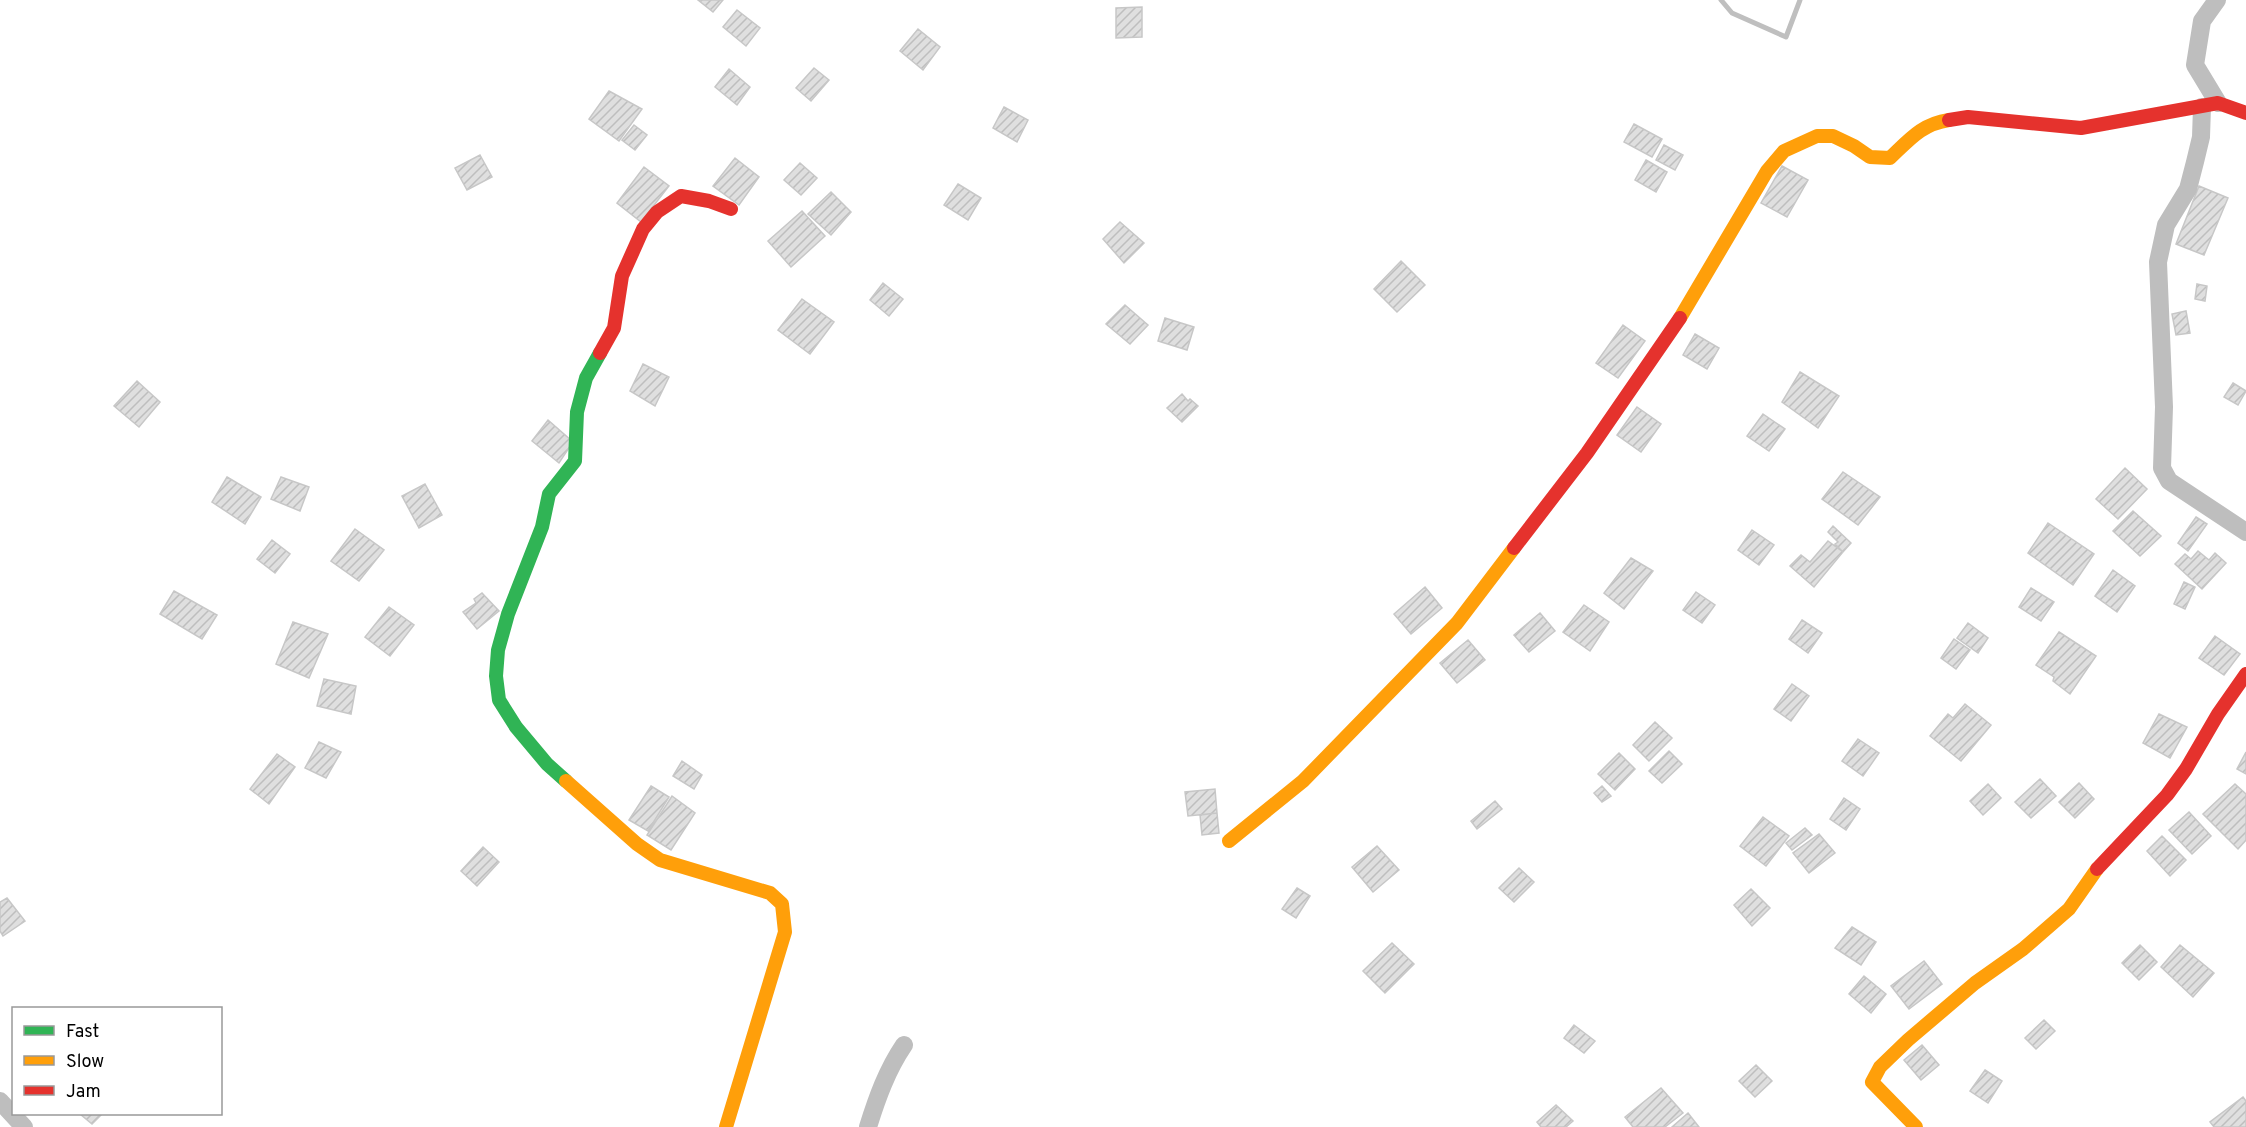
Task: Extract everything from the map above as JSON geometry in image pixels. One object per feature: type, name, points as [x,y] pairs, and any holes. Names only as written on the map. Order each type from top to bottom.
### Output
[{"type":"street","points":[[2217,0],[2202,21],[2195,65],[2210,105],[2188,189],[2166,225],[2158,262],[2164,407],[2162,468],[2169,481],[2246,532]]},
{"type":"street","points":[[1229,841],[1303,781],[1457,623],[1587,453],[1667,339],[1767,171],[1784,151],[1816,136],[1833,136],[1870,157],[1890,158],[1917,132],[1933,122],[1968,117],[2081,128],[2210,105],[2246,113]]},
{"type":"street","points":[[726,1127],[785,932],[782,904],[770,893],[660,860],[637,844],[541,757],[516,727],[499,700],[496,676],[498,650],[507,614],[542,527],[549,494],[575,461],[577,412],[585,378],[614,328],[622,276],[643,229],[657,212],[681,196],[709,201],[731,210]]},
{"type":"street","points":[[1916,1127],[1880,1088],[1872,1083],[1880,1067],[1957,998],[2023,949],[2069,909],[2093,873],[2167,795],[2246,674]]},
{"type":"street","points":[[868,1127],[883,1084],[894,1059],[904,1045]]},
{"type":"street","points":[[0,1101],[12,1114]]},
{"type":"street","points":[[13,1115],[24,1127]]},
{"type":"building","points":[[698,0],[723,0],[713,12]]},
{"type":"building","points":[[1142,7],[1142,37],[1116,38],[1116,8]]},
{"type":"building","points":[[737,10],[760,28],[746,46],[723,27]]},
{"type":"building","points":[[918,29],[940,47],[923,70],[900,51]]},
{"type":"building","points":[[814,68],[829,80],[811,101],[796,88]]},
{"type":"building","points":[[729,69],[750,87],[737,105],[715,87]]},
{"type":"building","points":[[609,91],[642,109],[619,141],[589,119]]},
{"type":"building","points":[[1004,107],[1028,120],[1017,142],[993,128]]},
{"type":"building","points":[[1634,124],[1662,139],[1652,157],[1624,142]]},
{"type":"building","points":[[634,125],[647,135],[635,150],[622,140]]},
{"type":"building","points":[[1664,145],[1683,155],[1675,170],[1656,160]]},
{"type":"building","points":[[480,155],[492,177],[467,190],[455,168]]},
{"type":"building","points":[[735,158],[759,177],[739,205],[713,186]]},
{"type":"building","points":[[1646,160],[1667,172],[1656,192],[1635,180]]},
{"type":"building","points":[[800,163],[817,178],[801,195],[784,180]]},
{"type":"building","points":[[1782,166],[1808,180],[1787,217],[1761,203]]},
{"type":"building","points":[[644,167],[669,186],[641,222],[617,203]]},
{"type":"building","points":[[958,184],[981,198],[968,220],[944,205]]},
{"type":"building","points":[[2199,186],[2228,198],[2204,255],[2176,244]]},
{"type":"building","points":[[831,192],[851,212],[831,235],[808,214]]},
{"type":"building","points":[[802,211],[825,236],[791,267],[768,241]]},
{"type":"building","points":[[1120,222],[1144,243],[1124,263],[1103,239]]},
{"type":"building","points":[[1401,261],[1425,285],[1397,312],[1374,289]]},
{"type":"building","points":[[883,283],[903,299],[889,316],[870,300]]},
{"type":"building","points":[[2197,284],[2207,286],[2205,301],[2195,299]]},
{"type":"building","points":[[802,299],[834,322],[810,354],[778,330]]},
{"type":"building","points":[[1125,305],[1148,325],[1130,344],[1106,324]]},
{"type":"building","points":[[2186,311],[2190,333],[2176,335],[2172,314]]},
{"type":"building","points":[[1165,318],[1194,327],[1187,350],[1158,341]]},
{"type":"building","points":[[1623,325],[1645,341],[1618,378],[1596,363]]},
{"type":"building","points":[[1695,334],[1719,348],[1707,369],[1683,355]]},
{"type":"building","points":[[643,364],[669,377],[655,406],[630,391]]},
{"type":"building","points":[[1800,372],[1839,396],[1818,428],[1782,402]]},
{"type":"building","points":[[137,381],[160,402],[139,427],[114,406]]},
{"type":"building","points":[[2233,383],[2246,391],[2238,405],[2224,397]]},
{"type":"building","points":[[1182,394],[1188,401],[1190,399],[1198,406],[1182,422],[1167,408]]},
{"type":"building","points":[[1637,407],[1661,424],[1641,452],[1617,435]]},
{"type":"building","points":[[1763,414],[1785,429],[1769,451],[1747,436]]},
{"type":"building","points":[[548,420],[573,442],[559,463],[532,441]]},
{"type":"building","points":[[2125,468],[2147,489],[2118,519],[2096,499]]},
{"type":"building","points":[[1843,472],[1880,497],[1858,525],[1822,499]]},
{"type":"building","points":[[227,477],[261,497],[245,524],[212,502]]},
{"type":"building","points":[[281,477],[309,487],[300,511],[271,499]]},
{"type":"building","points":[[425,484],[442,515],[419,528],[402,496]]},
{"type":"building","points":[[2133,511],[2161,536],[2140,556],[2113,531]]},
{"type":"building","points":[[2196,517],[2207,524],[2188,551],[2178,543]]},
{"type":"building","points":[[2048,523],[2094,554],[2073,585],[2028,553]]},
{"type":"building","points":[[1833,526],[1851,543],[1843,552],[1835,544],[1838,542],[1828,532]]},
{"type":"building","points":[[355,529],[384,550],[359,581],[331,561]]},
{"type":"building","points":[[1752,530],[1774,545],[1759,565],[1738,550]]},
{"type":"building","points":[[272,540],[290,554],[275,573],[257,559]]},
{"type":"building","points":[[1828,541],[1843,552],[1814,587],[1790,566],[1801,555],[1810,562]]},
{"type":"building","points":[[2198,551],[2209,560],[2215,553],[2226,563],[2202,589],[2175,564],[2185,554],[2191,559]]},
{"type":"building","points":[[1631,558],[1653,571],[1624,609],[1604,593]]},
{"type":"building","points":[[2113,570],[2135,586],[2117,612],[2095,596]]},
{"type":"building","points":[[2184,582],[2195,587],[2185,609],[2174,604]]},
{"type":"building","points":[[1425,587],[1442,608],[1411,634],[1394,614]]},
{"type":"building","points":[[2031,588],[2054,602],[2041,621],[2019,607]]},
{"type":"building","points":[[174,591],[217,615],[202,639],[160,614]]},
{"type":"building","points":[[1696,592],[1715,605],[1702,623],[1683,610]]},
{"type":"building","points":[[482,593],[499,611],[477,629],[463,612],[476,603],[474,599]]},
{"type":"building","points":[[1584,605],[1609,622],[1590,651],[1563,632]]},
{"type":"building","points":[[389,607],[414,625],[390,656],[365,637]]},
{"type":"building","points":[[1540,613],[1555,631],[1529,652],[1514,635]]},
{"type":"building","points":[[1802,620],[1822,633],[1808,653],[1789,639]]},
{"type":"building","points":[[293,622],[328,634],[309,678],[276,664]]},
{"type":"building","points":[[1968,623],[1988,638],[1978,653],[1957,638]]},
{"type":"building","points":[[2059,632],[2096,656],[2070,694],[2053,681],[2054,677],[2036,665]]},
{"type":"building","points":[[2215,636],[2240,654],[2224,675],[2199,658]]},
{"type":"building","points":[[1954,639],[1970,650],[1956,669],[1941,658]]},
{"type":"building","points":[[1468,640],[1485,660],[1457,683],[1440,663]]},
{"type":"building","points":[[324,679],[356,686],[351,714],[317,706]]},
{"type":"building","points":[[1792,684],[1809,696],[1791,721],[1774,709]]},
{"type":"building","points":[[1965,704],[1991,725],[1961,761],[1930,736],[1948,714],[1953,718]]},
{"type":"building","points":[[2159,714],[2187,727],[2170,758],[2143,743]]},
{"type":"building","points":[[1655,722],[1672,738],[1649,761],[1633,745]]},
{"type":"building","points":[[1858,739],[1879,753],[1863,776],[1842,761]]},
{"type":"building","points":[[319,742],[341,752],[326,778],[305,768]]},
{"type":"building","points":[[1669,751],[1682,764],[1662,783],[1649,771]]},
{"type":"building","points":[[2246,752],[2246,774],[2237,769]]},
{"type":"building","points":[[1619,753],[1635,769],[1615,790],[1598,774]]},
{"type":"building","points":[[277,754],[295,767],[269,804],[250,789]]},
{"type":"building","points":[[682,761],[702,775],[694,789],[673,776]]},
{"type":"building","points":[[2040,779],[2056,796],[2031,818],[2015,802]]},
{"type":"building","points":[[2079,783],[2094,799],[2075,818],[2059,802]]},
{"type":"building","points":[[1988,784],[2001,798],[1983,815],[1970,801]]},
{"type":"building","points":[[2235,784],[2246,794],[2246,840],[2238,849],[2203,814]]},
{"type":"building","points":[[651,786],[669,797],[648,831],[629,820]]},
{"type":"building","points":[[1602,786],[1611,796],[1602,802],[1594,793]]},
{"type":"building","points":[[1215,789],[1217,813],[1188,816],[1185,792]]},
{"type":"building","points":[[672,796],[695,813],[671,850],[647,835]]},
{"type":"building","points":[[1844,798],[1860,809],[1846,830],[1830,819]]},
{"type":"building","points":[[1495,801],[1502,809],[1477,829],[1471,821]]},
{"type":"building","points":[[2189,812],[2211,836],[2192,854],[2169,830]]},
{"type":"building","points":[[1217,813],[1219,833],[1202,835],[1200,815]]},
{"type":"building","points":[[1763,817],[1789,836],[1766,866],[1740,846]]},
{"type":"building","points":[[1805,828],[1812,835],[1792,850],[1786,843]]},
{"type":"building","points":[[1819,834],[1835,853],[1809,873],[1793,853]]},
{"type":"building","points":[[2162,836],[2186,860],[2170,876],[2147,851]]},
{"type":"building","points":[[1377,846],[1399,870],[1373,892],[1352,867]]},
{"type":"building","points":[[483,847],[499,862],[477,886],[461,871]]},
{"type":"building","points":[[1519,868],[1534,882],[1514,902],[1499,888]]},
{"type":"building","points":[[1297,888],[1310,896],[1296,918],[1282,909]]},
{"type":"building","points":[[1751,889],[1770,908],[1752,926],[1734,905]]},
{"type":"building","points":[[7,898],[25,921],[3,936],[0,931],[0,902]]},
{"type":"building","points":[[1852,927],[1876,942],[1861,965],[1835,948]]},
{"type":"building","points":[[1392,943],[1414,964],[1385,993],[1363,971]]},
{"type":"building","points":[[2140,945],[2157,962],[2139,980],[2122,963]]},
{"type":"building","points":[[2180,945],[2214,973],[2193,997],[2161,967]]},
{"type":"building","points":[[1924,961],[1942,984],[1909,1009],[1891,986]]},
{"type":"building","points":[[1864,976],[1886,994],[1871,1013],[1849,994]]},
{"type":"building","points":[[2044,1020],[2055,1031],[2036,1049],[2025,1038]]},
{"type":"building","points":[[1574,1025],[1595,1041],[1584,1053],[1564,1038]]},
{"type":"building","points":[[1922,1045],[1939,1065],[1921,1080],[1904,1060]]},
{"type":"building","points":[[1756,1065],[1772,1081],[1755,1097],[1739,1081]]},
{"type":"building","points":[[1985,1070],[2002,1081],[1988,1103],[1970,1091]]},
{"type":"building","points":[[1661,1088],[1683,1113],[1665,1127],[1633,1127],[1625,1117]]},
{"type":"building","points":[[2243,1097],[2246,1101],[2246,1127],[2214,1127],[2210,1122]]},
{"type":"building","points":[[1556,1105],[1573,1121],[1566,1127],[1541,1127],[1537,1122]]},
{"type":"building","points":[[1688,1113],[1699,1127],[1672,1127]]},
{"type":"building","points":[[81,1115],[101,1115],[92,1124]]},
{"type":"waterway","points":[[1721,0],[1732,13],[1786,37],[1800,0]]},
{"type":"traffic: fast","points":[[566,781],[547,764],[516,727],[499,700],[496,676],[498,650],[508,614],[542,527],[549,494],[575,461],[577,412],[586,378],[600,353]]},
{"type":"traffic: slow","points":[[1680,318],[1767,171],[1784,151],[1817,136],[1833,136],[1870,157],[1890,158],[1924,129],[1949,120]]},
{"type":"traffic: slow","points":[[1229,841],[1303,781],[1457,623],[1514,548]]},
{"type":"traffic: slow","points":[[566,781],[637,844],[660,860],[770,893],[782,904],[785,932],[726,1127]]},
{"type":"traffic: slow","points":[[1916,1127],[1872,1082],[1880,1067],[1975,983],[2023,949],[2069,909],[2097,869]]},
{"type":"traffic: jam","points":[[1949,120],[1968,117],[2081,128],[2218,103],[2246,113]]},
{"type":"traffic: jam","points":[[600,353],[614,328],[622,276],[643,229],[657,212],[681,196],[709,201],[731,209]]},
{"type":"traffic: jam","points":[[1514,548],[1587,453],[1680,318]]},
{"type":"traffic: jam","points":[[2097,869],[2167,795],[2246,674]]}]
